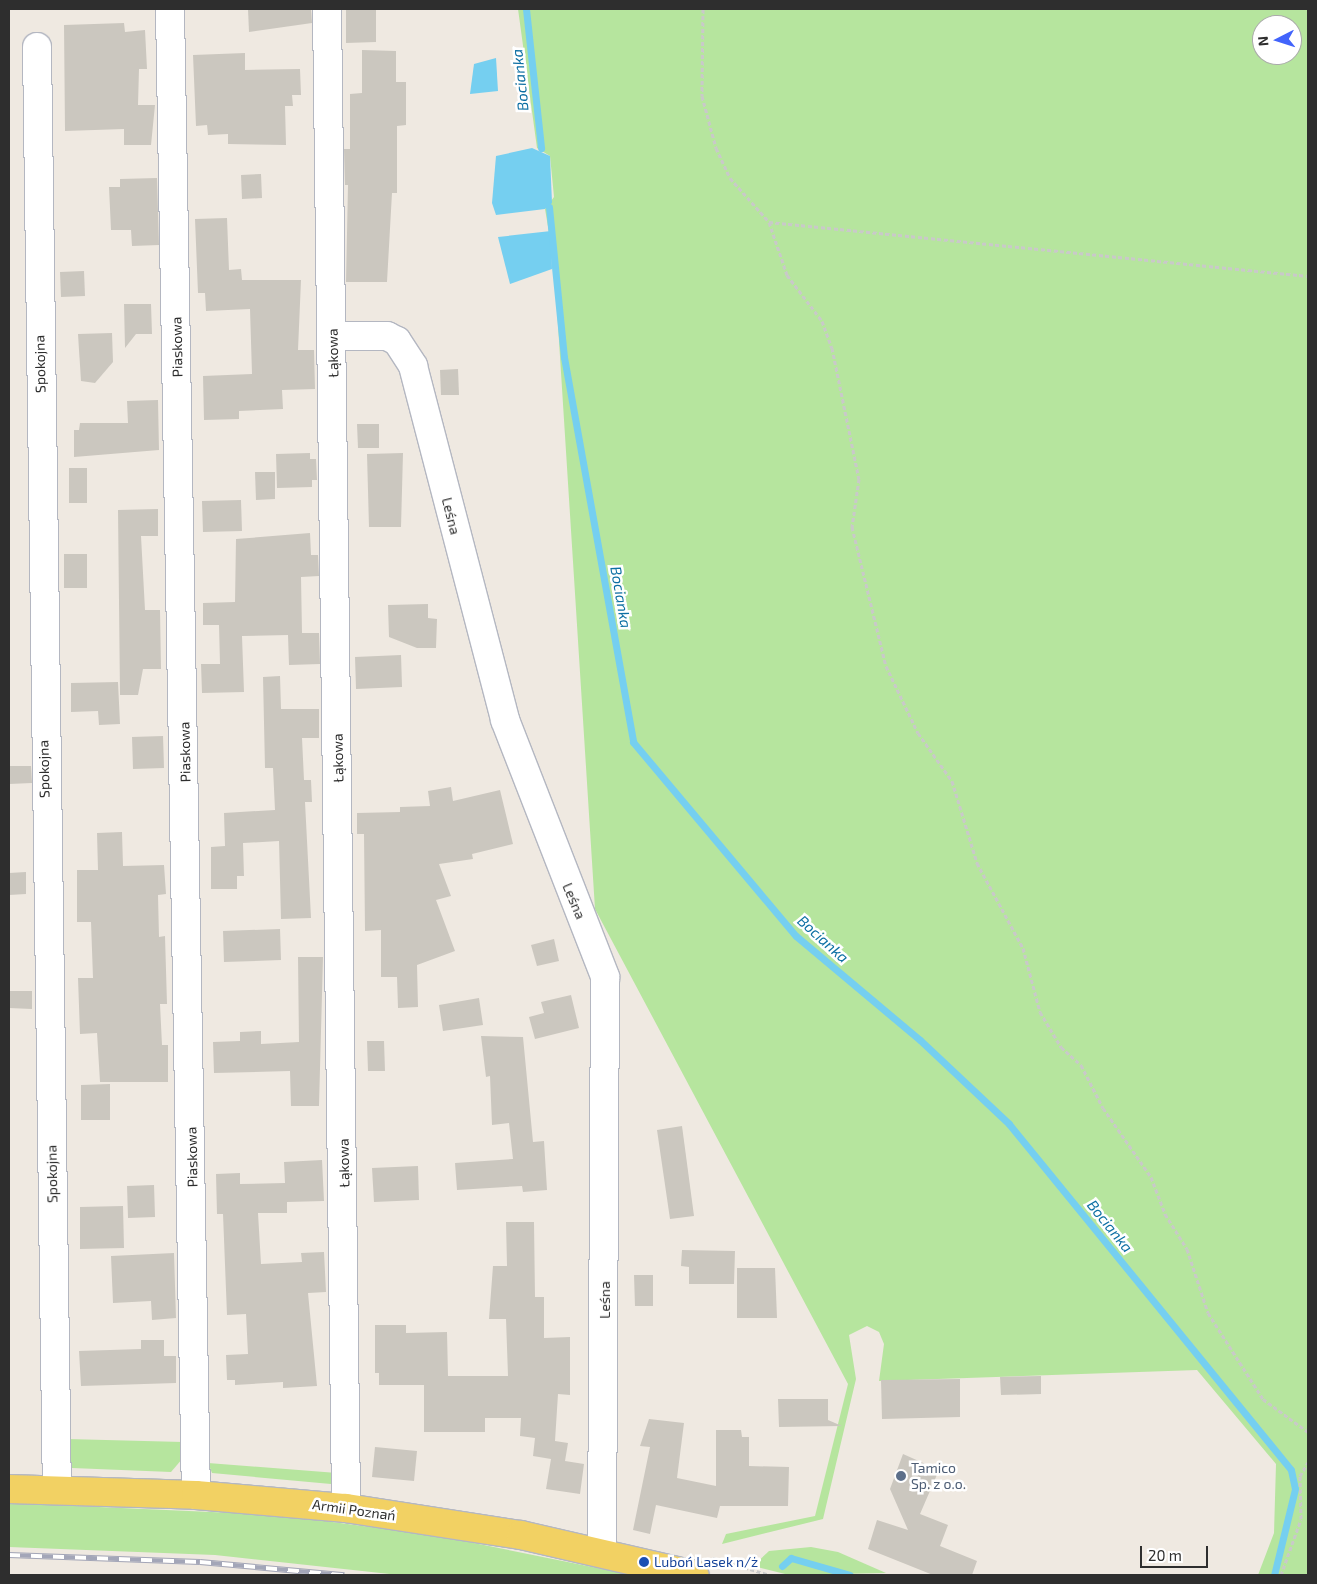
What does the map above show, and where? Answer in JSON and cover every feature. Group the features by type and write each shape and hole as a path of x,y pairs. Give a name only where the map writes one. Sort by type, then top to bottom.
{"main road":[{"name":"Armii Poznań","path":"9,1489 196,1495 346,1508 602,1551 694,1575"}],"street":[{"name":"Piaskowa","path":"170,9 196,1495"},
{"name":"Łąkowa","path":"327,9 346,1508"},
{"name":"Spokojna","path":"37,47 57,1490"},
{"name":"Leśna","path":"332,336 387,336 397,341 413,366 505,720 605,977 602,1551"}],"path":[{"path":"703,9 702,96 716,148 730,178 769,222 787,275 822,321 832,348 859,479 852,527 886,666 918,733 952,781 977,863 1023,948 1040,1012 1058,1043 1085,1071 1102,1108 1151,1177 1165,1214 1187,1249 1208,1314 1264,1399 1308,1432"},
{"path":"769,222 1308,276"},
{"path":"1281,1575 1301,1520 1300,1476 1308,1462"}],"green space":[{"path":"518,9 1308,9 1308,1575 1258,1575 1274,1533 1276,1464 1197,1370 879,1381 884,1344 879,1332 867,1326 849,1335 856,1379 823,1519 722,1544 726,1534 815,1516 848,1384 595,909 554,262 545,209 554,197 550,156 537,148"},
{"path":"67,1439 183,1442 183,1458 171,1472 72,1468"},
{"path":"208,1463 337,1473 331,1484 212,1473"},
{"path":"9,1503 279,1515 439,1536 632,1575 399,1575 215,1555 9,1547"},
{"path":"811,1547 838,1552 886,1573 789,1575 753,1566 769,1551"}],"water":[{"path":"496,58 498,91 470,94 474,64"},
{"path":"532,148 550,156 552,203 545,209 496,215 492,203 496,156"},
{"path":"551,231 552,269 510,284 498,237"}],"building":[{"path":"248,9 311,9 312,23 249,32"},
{"path":"346,9 376,9 376,42 346,43"},
{"path":"124,23 125,32 145,30 147,69 139,69 138,105 155,105 151,145 124,145 124,129 65,131 64,25"},
{"path":"362,50 396,51 396,82 406,82 406,125 397,126 397,193 392,193 387,282 346,282 348,185 345,185 344,149 350,149 350,94 362,93"},
{"path":"245,53 245,70 300,69 301,95 292,95 293,106 285,106 286,145 228,144 228,134 208,135 207,125 196,126 193,55"},
{"path":"261,174 262,198 242,199 241,175"},
{"path":"157,178 159,245 132,246 131,230 111,230 109,187 120,187 120,179"},
{"path":"227,218 229,270 241,269 242,280 301,280 298,350 314,350 315,389 282,390 283,409 239,411 239,419 204,420 203,376 252,374 250,309 206,311 205,293 198,293 195,219"},
{"path":"84,271 85,296 61,297 60,272"},
{"path":"124,304 151,304 152,334 136,334 125,348"},
{"path":"112,333 113,362 95,383 81,381 78,334"},
{"path":"458,369 459,395 441,395 440,370"},
{"path":"158,400 159,450 74,457 74,430 79,430 80,423 128,423 127,401"},
{"path":"357,424 379,424 379,448 358,448"},
{"path":"310,453 310,459 316,459 317,480 312,480 312,487 277,488 276,454"},
{"path":"403,453 401,527 369,527 367,454"},
{"path":"69,468 87,468 87,503 69,503"},
{"path":"255,472 275,472 275,499 256,500"},
{"path":"241,500 242,531 203,532 202,501"},
{"path":"158,509 158,536 141,536 145,610 160,610 161,669 143,669 138,695 120,695 118,510"},
{"path":"310,533 311,555 318,555 319,576 301,577 302,633 319,633 320,664 289,665 288,635 242,636 244,692 202,693 201,664 220,664 219,625 203,625 203,603 235,602 236,539"},
{"path":"64,554 87,554 87,588 64,588"},
{"path":"428,604 428,618 437,619 436,648 417,648 389,637 388,605"},
{"path":"401,655 402,687 356,689 355,657"},
{"path":"280,676 281,709 319,709 319,738 302,738 304,780 311,780 312,802 305,802 311,918 281,919 279,841 243,843 244,876 237,876 237,889 211,889 211,847 225,846 224,813 275,810 273,768 265,768 263,677"},
{"path":"118,682 120,724 99,725 98,711 71,712 71,683"},
{"path":"163,736 164,768 133,769 132,737"},
{"path":"9,766 31,766 32,783 9,784"},
{"path":"451,787 453,801 500,790 513,844 472,854 473,859 439,864 451,896 436,900 455,951 417,965 418,1007 398,1008 397,977 381,977 381,930 365,931 364,834 357,834 357,813 400,812 400,807 430,806 428,791"},
{"path":"122,832 123,866 164,865 166,894 158,895 159,937 165,936 167,1004 160,1004 162,1045 168,1045 168,1082 100,1082 97,1033 80,1034 78,978 93,978 91,922 77,922 77,870 98,870 97,833"},
{"path":"26,872 26,894 9,895 9,873"},
{"path":"280,929 281,960 224,962 223,931"},
{"path":"554,939 559,961 537,966 531,945"},
{"path":"298,957 323,957 319,1106 291,1106 290,1071 214,1073 213,1042 240,1041 240,1032 261,1031 261,1044 299,1042"},
{"path":"9,991 32,991 32,1009 9,1008"},
{"path":"571,995 579,1028 535,1039 529,1017 544,1013 541,1002"},
{"path":"479,998 483,1025 443,1031 439,1005"},
{"path":"481,1036 523,1037 533,1142 544,1141 547,1190 523,1192 522,1186 457,1190 455,1163 513,1159 509,1123 492,1125 490,1076 486,1077"},
{"path":"367,1041 384,1041 385,1071 368,1071"},
{"path":"110,1084 110,1120 81,1120 81,1085"},
{"path":"682,1126 694,1216 670,1219 657,1130"},
{"path":"322,1160 324,1201 287,1202 287,1213 258,1213 261,1264 302,1262 301,1253 324,1252 326,1292 308,1293 317,1386 283,1388 283,1382 235,1385 235,1380 227,1380 226,1355 248,1354 246,1314 227,1315 223,1214 217,1214 216,1174 240,1173 240,1184 285,1183 284,1162"},
{"path":"418,1166 419,1200 374,1202 372,1168"},
{"path":"154,1185 155,1217 128,1218 127,1186"},
{"path":"123,1206 124,1248 80,1249 80,1207"},
{"path":"506,1222 534,1222 535,1297 544,1297 544,1338 570,1337 570,1395 558,1394 555,1441 568,1443 565,1461 584,1464 580,1494 546,1489 551,1459 533,1456 535,1438 520,1436 521,1418 485,1418 485,1432 424,1432 424,1385 379,1385 379,1373 375,1373 375,1325 406,1325 406,1333 447,1332 448,1376 508,1376 506,1319 489,1319 493,1266 507,1266"},
{"path":"682,1250 735,1251 734,1284 689,1284 689,1267 681,1266"},
{"path":"174,1253 176,1318 152,1320 151,1301 113,1303 111,1256"},
{"path":"737,1268 775,1268 777,1318 737,1318"},
{"path":"634,1275 653,1275 653,1306 635,1306"},
{"path":"141,1340 164,1340 164,1356 176,1356 176,1383 81,1386 79,1351 141,1349"},
{"path":"1041,1376 1041,1394 1001,1395 1000,1377"},
{"path":"960,1379 960,1417 882,1419 881,1380"},
{"path":"778,1399 828,1399 828,1420 842,1426 779,1427"},
{"path":"649,1419 684,1423 677,1478 716,1486 716,1430 741,1430 742,1437 749,1437 749,1466 789,1467 788,1506 720,1506 717,1518 656,1505 650,1534 633,1530 650,1447 640,1446"},
{"path":"375,1447 417,1451 414,1481 372,1477"},
{"path":"903,1454 939,1470 920,1514 948,1525 940,1546 977,1561 972,1575 933,1575 868,1549 877,1520 908,1530 890,1489"}],"waterway":[{"name":"Bocianka","path":"526,9 541,148"},
{"name":"Bocianka","path":"549,207 564,357 633,742 796,936 920,1040 1009,1124 1291,1470 1295,1489 1274,1575"},
{"path":"782,1566 791,1558 850,1575"}],"railway":[{"path":"9,1555 200,1562 344,1575"}],"place":[{"name":"Tamico Sp. z o.o.","path":"901,1476"},
{"name":"Luboń Lasek n/ż","path":"644,1562"}]}
